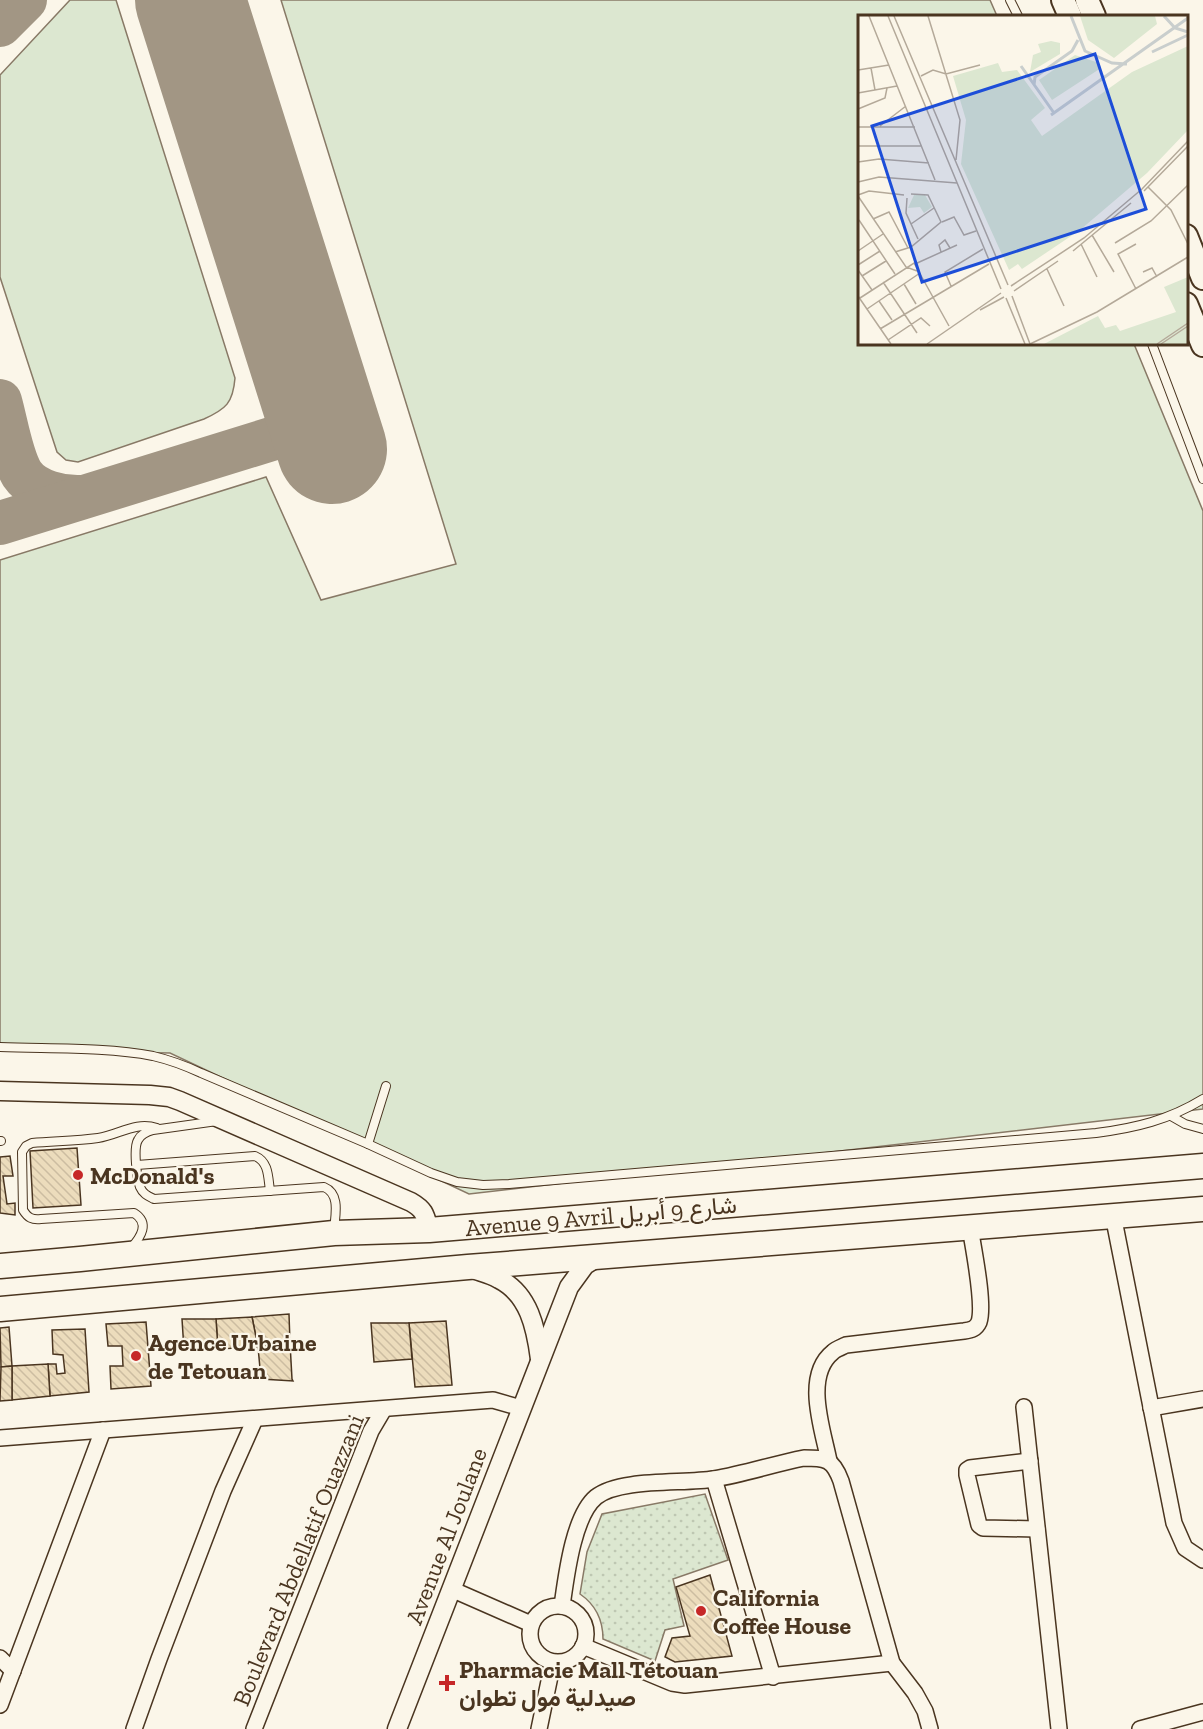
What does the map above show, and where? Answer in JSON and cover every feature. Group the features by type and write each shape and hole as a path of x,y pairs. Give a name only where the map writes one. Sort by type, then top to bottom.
{"highway":[{"name":"Avenue 9 Avril شارع 9 أبريل","path":"0,1266 334,1233 429,1230 1203,1166"},
{"name":"Avenue 9 Avril شارع 9 أبريل","path":"0,1309 468,1267 1203,1209"}],"main road":[{"path":"1063,0 1070,15"},
{"path":"1087,0 1094,15"},
{"path":"1188,241 1203,278"},
{"path":"1188,309 1203,345"}],"street":[{"path":"0,1091 159,1096 180,1101 419,1207 425,1214 429,1230"},
{"path":"1113,1215 1176,1530 1185,1548 1203,1560"},
{"path":"829,1461 816,1387 818,1373 833,1351 846,1345 973,1330 979,1324 979,1285 970,1227"},
{"name":"Avenue Al Joulane","path":"396,1729 569,1287 585,1265 598,1257"},
{"path":"468,1267 500,1279 521,1297 527,1306 537,1337 540,1361"},
{"path":"1151,1408 1203,1399"},
{"path":"0,1438 494,1400 521,1408"},
{"path":"1024,1407 1059,1729"},
{"name":"Boulevard Abdellatif Ouazzani","path":"254,1729 371,1431 384,1409"},
{"path":"134,1729 223,1491 255,1419"},
{"path":"0,1705 103,1430"},
{"path":"562,1606 566,1573 573,1544 580,1523 596,1497 625,1486 714,1479 804,1458 829,1461 837,1468 892,1663 915,1693 925,1711 930,1729"},
{"path":"1030,1461 970,1468 966,1475 979,1525 983,1528 1037,1529"},
{"path":"714,1479 773,1677"},
{"path":"451,1589 531,1624"},
{"path":"562,1606 576,1612 586,1632 583,1646 578,1654 562,1662 553,1662 537,1653 532,1646 531,1624 546,1608 562,1606"},
{"path":"583,1646 672,1683 685,1685 892,1663"},
{"path":"0,1658 13,1671"},
{"path":"539,1729 553,1662"},
{"path":"1140,1729 1203,1712"}],"lane":[{"path":"1010,0 1018,15"},
{"path":"1152,345 1203,479"},
{"path":"0,1047 132,1053 155,1057 179,1064 431,1173 457,1182 483,1185 1096,1133 1129,1129 1171,1116 1203,1100"},
{"path":"368,1144 386,1086"},
{"path":"1171,1116 1203,1130"},
{"path":"225,1120 144,1132 138,1138 135,1146 140,1189 146,1196 154,1199 324,1187 331,1190 335,1197 334,1233"},
{"path":"127,1254 142,1234 142,1221 134,1214 34,1220 27,1216 23,1210 22,1152 32,1143 105,1137 141,1125 159,1129"},
{"path":"137,1165 255,1156 261,1158 265,1163 270,1191"}],"green space":[{"path":"70,0 116,0 235,378 232,394 227,404 212,415 78,462 66,460 57,452 0,277 0,75"},
{"path":"281,0 990,0 997,15 858,15 858,345 1134,345 1203,511 1203,1109 469,1194 170,1053 0,1050 0,560 266,477 321,600 456,564"},
{"path":"705,1494 728,1560 673,1579 684,1626 665,1630 655,1661 603,1639 598,1614 580,1594 587,1552 602,1514"}],"building":[{"path":"77,1148 81,1205 33,1208 30,1151"},
{"path":"10,1156 13,1176 3,1176 7,1204 15,1203 15,1215 0,1213 0,1157"},
{"path":"289,1314 290,1343 258,1347 252,1317"},
{"path":"252,1317 258,1347 218,1349 216,1319"},
{"path":"182,1319 216,1319 218,1349 184,1350"},
{"path":"446,1321 452,1385 415,1387 409,1323"},
{"name":"Agence Urbaine de Tetouan","path":"146,1322 151,1386 111,1389 110,1366 123,1366 122,1346 108,1346 106,1324"},
{"path":"371,1323 409,1323 412,1359 374,1362"},
{"path":"9,1327 12,1366 1,1367 0,1328"},
{"path":"85,1329 89,1392 50,1396 48,1364 56,1364 57,1374 65,1373 63,1355 53,1354 52,1330"},
{"path":"290,1343 293,1381 261,1379 258,1347"},
{"path":"48,1364 50,1396 12,1400 12,1366"},
{"path":"12,1366 12,1400 0,1401 1,1367"},
{"name":"California Coffee House","path":"710,1575 732,1656 675,1662 665,1657 672,1638 690,1636 676,1587"}],"taxiway":[{"path":"0,25 25,0"},
{"path":"0,401 18,467 27,480 49,493 82,497"},
{"path":"0,523 323,423"}],"runway":[{"path":"190,0 332,449"}],"place":[{"name":"McDonald's","path":"78,1175"},
{"name":"Agence Urbaine de Tetouan","path":"136,1356"},
{"name":"California Coffee House","path":"701,1611"},
{"name":"Pharmacie Mall Tétouan صيدلية مول تطوان","path":"447,1683"}]}
